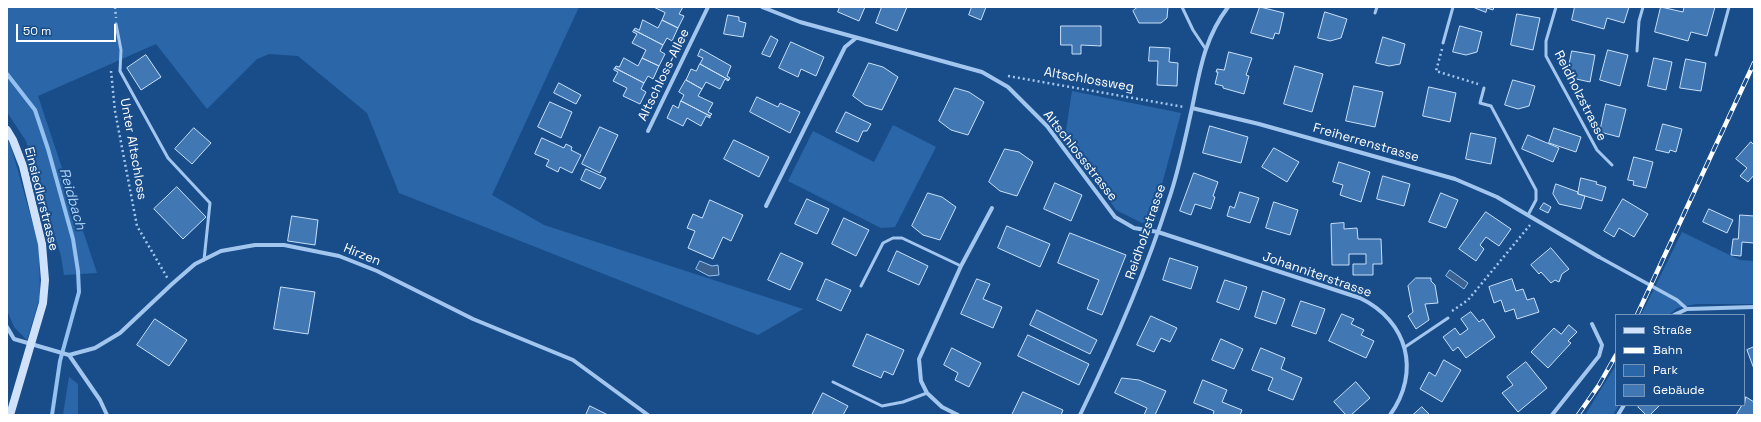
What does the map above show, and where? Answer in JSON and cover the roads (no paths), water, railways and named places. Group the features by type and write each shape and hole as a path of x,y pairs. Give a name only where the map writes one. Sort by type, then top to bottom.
{"main road":[{"name":"Einsiedlerstrasse","path":"7,130 13,140 23,166 42,244 45,280 43,303 10,415"}],"street":[{"name":"Altschloss-Allee","path":"648,131 708,7"},
{"name":"Altschlossstrasse","path":"762,7 800,22 982,72 1008,87 1047,126 1116,217 1134,228 1158,232"},
{"name":"Reidholzstrasse","path":"1080,415 1126,316 1158,232 1178,170 1205,48 1228,7"},
{"path":"766,206 845,47 856,38"},
{"name":"Freiherrenstrasse","path":"1192,108 1259,124 1455,179 1497,197 1599,257 1677,300 1687,309"},
{"path":"958,415 942,407 927,393 921,381 919,359 961,266 992,208"},
{"name":"Johanniterstrasse","path":"1158,232 1360,298 1380,310 1395,326 1404,347 1407,368 1406,379 1400,399 1390,415"},
{"name":"Hirzen","path":"69,355 95,348 120,333 195,264 221,251 255,245 284,246 339,256 377,271 473,319 573,360 648,415"},
{"path":"1676,314 1687,309 1754,307"},
{"path":"1552,415 1599,356 1602,345 1592,324"},
{"path":"7,327 14,339 69,355 100,400 107,415"},
{"path":"1618,415 1623,406"}],"lane":[{"path":"1182,7 1193,30 1205,48"},
{"path":"1375,14 1377,7"},
{"path":"1443,43 1453,7"},
{"name":"Reidholzstrasse","path":"1556,7 1546,41 1546,56 1598,150 1612,165"},
{"path":"1637,51 1639,21 1643,7"},
{"path":"1716,55 1729,7"},
{"path":"116,24 121,50 120,71 168,158 210,203 204,260"},
{"path":"1484,88 1480,104 1490,106 1536,190 1536,200 1528,215"},
{"path":"861,286 883,243 893,238 902,238 961,266"},
{"path":"1404,347 1448,318"},
{"path":"833,382 882,406 903,402 927,393"}],"waterway":[{"name":"Reidbach","path":"7,74 35,110 48,149 73,239 78,271 79,292 60,361 52,415"}],"railway":[{"path":"1637,314 1754,63"},
{"path":"1578,415 1599,385 1615,357"}]}
